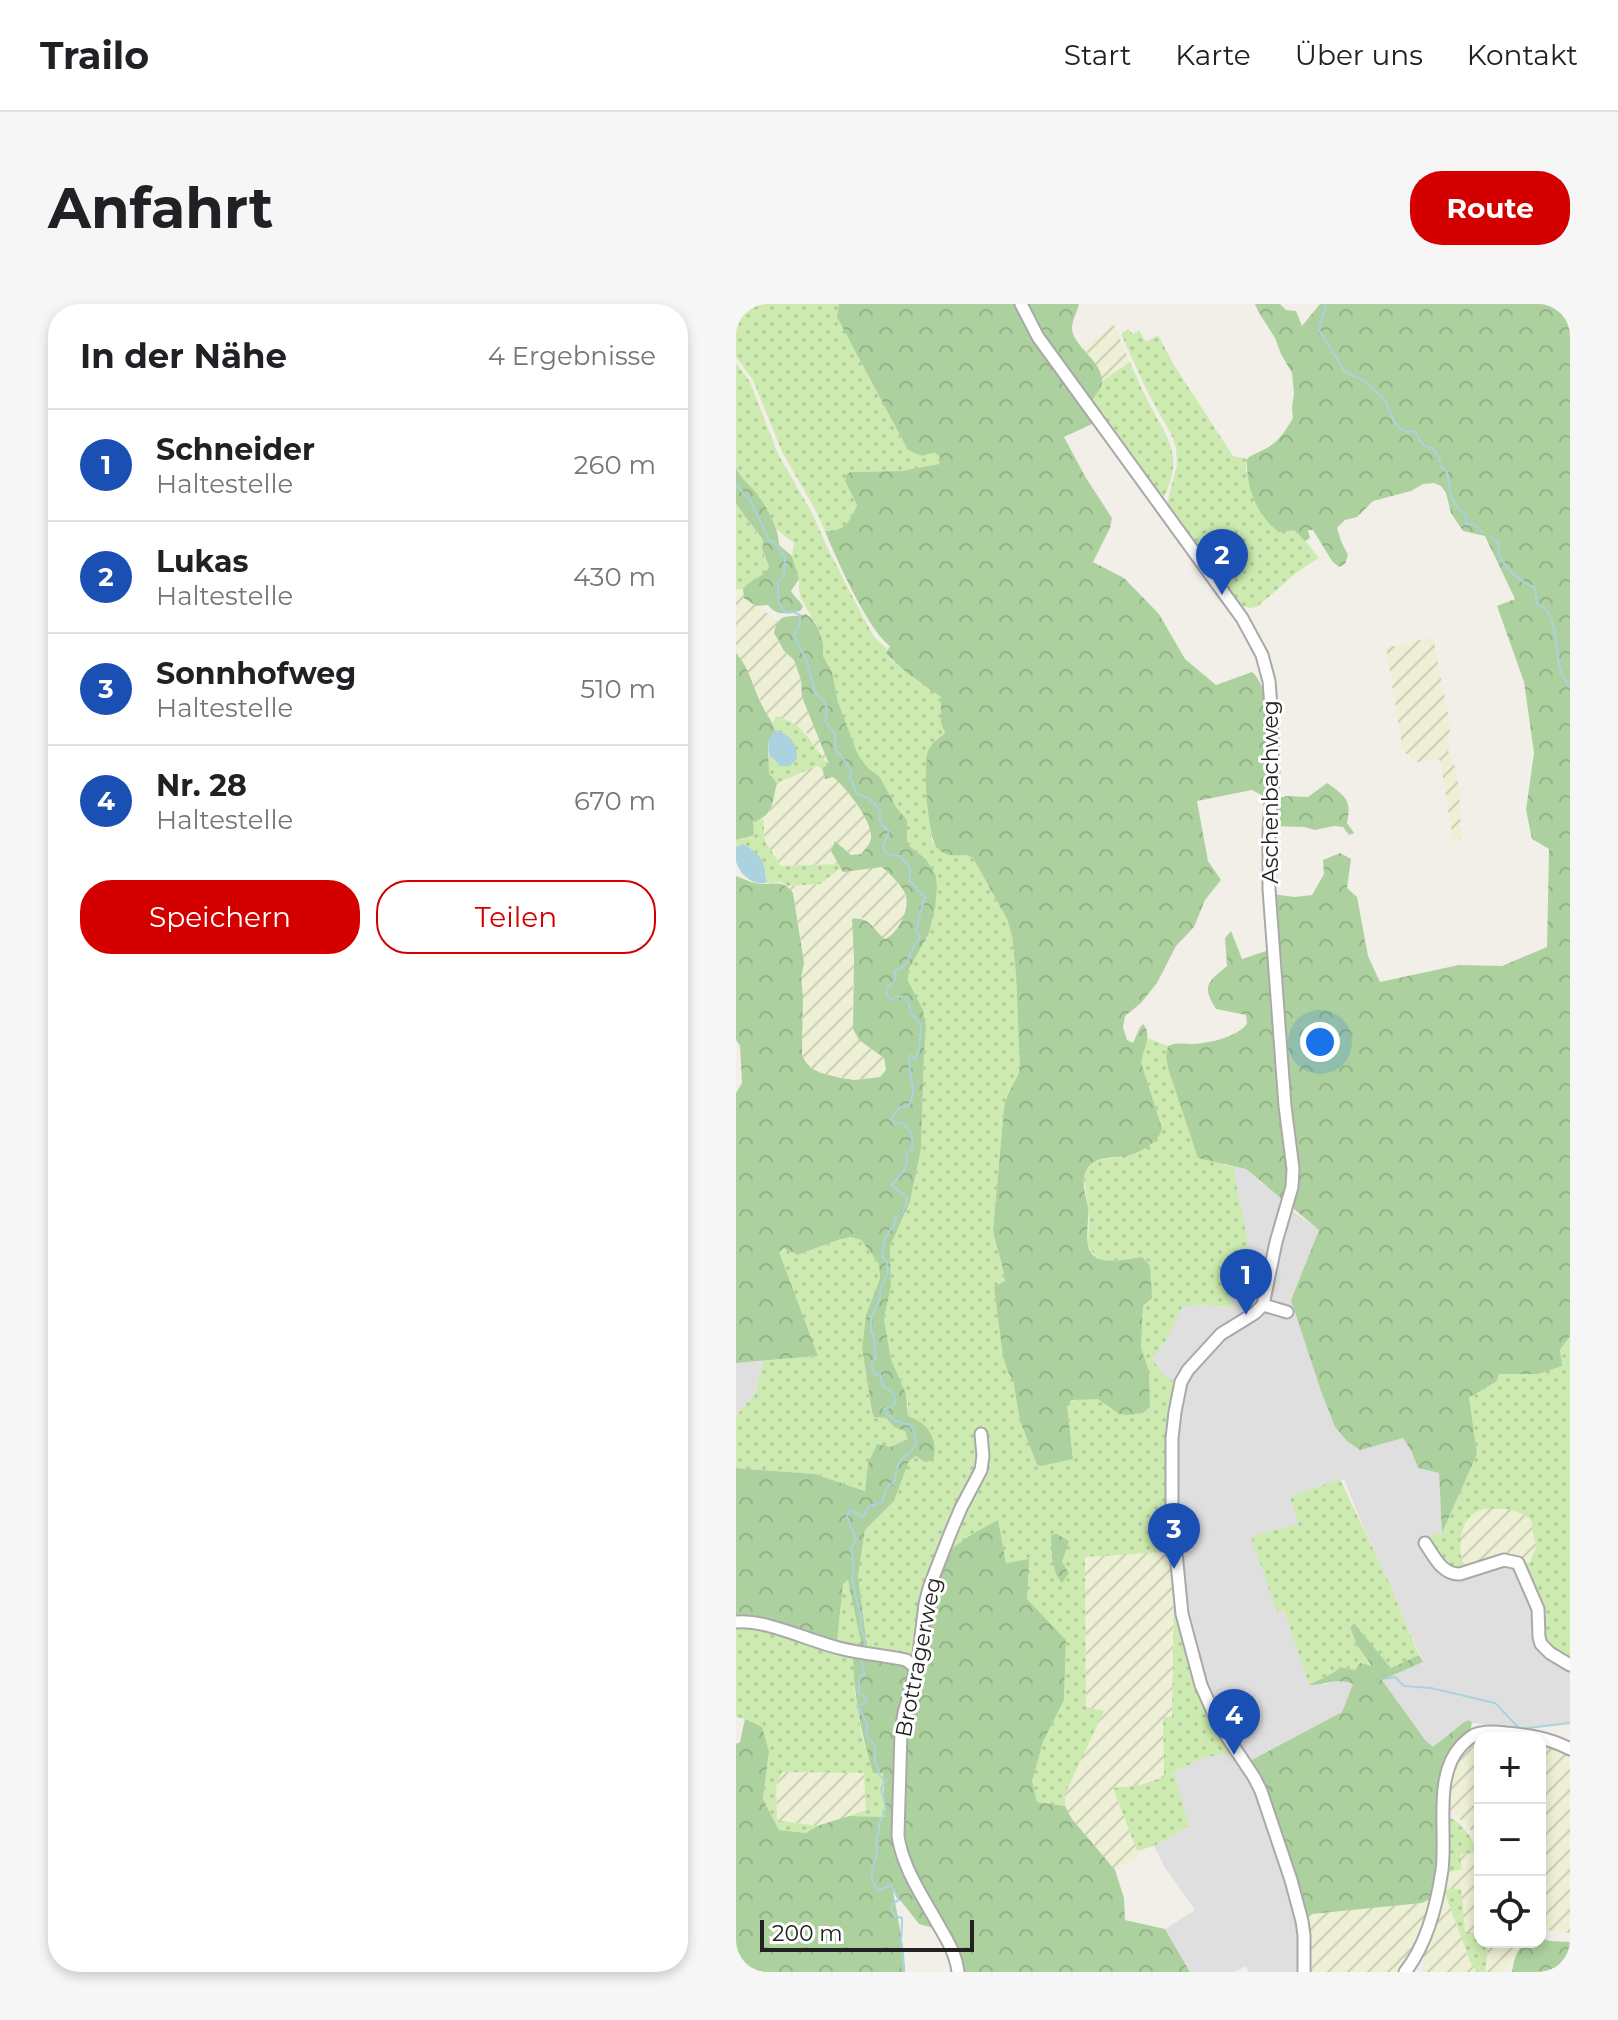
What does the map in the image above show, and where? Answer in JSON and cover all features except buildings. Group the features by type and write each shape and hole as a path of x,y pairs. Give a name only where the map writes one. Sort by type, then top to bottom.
{"street":[{"name":"Aschenbachweg","path":"1021,304 1038,337 1242,618 1265,665 1273,755 1269,889 1293,1178 1263,1305"},
{"path":"1287,1312 1263,1305 1221,1334 1181,1382 1172,1438 1172,1521 1182,1614 1201,1685 1218,1723 1261,1791 1302,1921 1304,1972"},
{"name":"Brottragerweg","path":"958,1972 952,1948 913,1879 900,1849 901,1732 915,1674 929,1588 961,1508 981,1470 981,1434"},
{"path":"1425,1543 1444,1569 1453,1575 1504,1560 1518,1563 1538,1609 1541,1644 1570,1665"},
{"path":"736,1622 776,1629 840,1649 906,1660 914,1666 915,1674"},
{"path":"1405,1972 1419,1949 1438,1892 1446,1776 1454,1755 1470,1737 1488,1732 1543,1738 1570,1749"}],"shaded area":[{"path":"1236,1167 1246,1169 1263,1185 1292,1187 1287,1207 1319,1230 1291,1300 1360,1450 1403,1437 1418,1468 1439,1473 1442,1533 1421,1538 1427,1550 1490,1568 1514,1564 1570,1667 1570,1723 1507,1727 1472,1723 1469,1720 1433,1748 1382,1680 1423,1662 1344,1479 1290,1497 1300,1523 1278,1612 1283,1609 1322,1685 1342,1680 1353,1684 1342,1712 1252,1760 1258,1792 1299,1921 1301,1972 1249,1972 1246,1966 1235,1972 1190,1972 1165,1929 1195,1910 1154,1846 1188,1826 1168,1775 1203,1758 1232,1752 1211,1704 1186,1620 1165,1376 1152,1359 1166,1340 1181,1307 1230,1307"},
{"path":"763,1361 755,1394 736,1416 736,1363"}],"green space":[{"path":"736,304 839,304 838,317 908,450 934,452 940,456 939,464 901,471 850,472 845,481 857,505 852,517 846,525 825,531 782,452 753,380 736,357"},
{"path":"839,304 1079,304 1072,325 1073,335 1101,375 1102,383 1093,400 1103,419 1064,437 1112,518 1093,562 1124,578 1159,614 1185,659 1216,685 1252,672 1265,695 1269,712 1276,800 1286,796 1308,797 1327,783 1346,799 1349,808 1347,823 1354,833 1349,835 1343,827 1334,826 1315,830 1272,826 1263,796 1252,790 1197,801 1208,861 1221,880 1205,900 1194,927 1176,946 1157,983 1141,1003 1125,1016 1123,1027 1127,1040 1133,1043 1143,1024 1146,1028 1141,1062 1161,1133 1140,1151 1094,1162 1084,1179 1088,1207 1087,1240 1091,1252 1110,1261 1142,1257 1150,1266 1152,1298 1143,1306 1141,1348 1149,1371 1150,1407 1143,1413 1128,1415 1119,1414 1098,1399 1072,1400 1067,1404 1073,1459 1041,1466 1037,1465 1020,1421 1013,1380 1003,1356 994,1287 1005,1281 993,1230 1004,1108 1020,1070 1012,935 1007,919 973,858 945,853 934,843 927,802 926,771 929,748 945,733 941,723 941,697 886,654 890,646 881,638 863,610 825,531 846,525 857,505 845,481 850,472 901,471 939,464 940,457 934,452 922,456 908,450 837,317"},
{"path":"1255,304 1280,304 1286,310 1296,311 1302,326 1320,304 1570,304 1570,1336 1560,1350 1562,1366 1538,1374 1499,1374 1497,1381 1469,1398 1477,1454 1442,1533 1439,1473 1418,1468 1403,1438 1360,1450 1335,1427 1291,1300 1319,1230 1246,1169 1198,1158 1166,1055 1168,1046 1214,1041 1230,1036 1247,1024 1246,1015 1216,1009 1209,994 1211,980 1227,966 1225,938 1231,931 1242,959 1275,948 1272,894 1295,897 1312,895 1324,874 1323,860 1340,853 1351,859 1347,888 1357,897 1368,956 1380,982 1459,965 1502,966 1547,947 1549,849 1532,839 1526,810 1534,753 1524,682 1497,606 1515,599 1485,536 1463,531 1451,513 1446,493 1434,483 1373,501 1357,517 1345,520 1337,528 1348,555 1345,564 1339,567 1313,530 1308,530 1310,538 1305,541 1294,530 1279,532 1271,525 1254,500 1248,480 1247,459 1270,446 1284,432 1293,418 1294,393 1292,373"},
{"path":"1114,325 1130,362 1102,381 1096,364 1083,347"},
{"path":"1128,329 1133,334 1139,330 1146,342 1158,335 1233,456 1247,459 1246,471 1287,530 1299,533 1319,558 1297,572 1257,607 1238,605 1166,507 1177,465 1176,448 1121,334"},
{"path":"1130,362 1171,449 1173,471 1163,499 1114,438 1094,403 1102,381"},
{"path":"736,363 750,382 778,454 812,513 875,638 888,650 886,654 890,659 941,697 941,723 945,733 937,739 926,760 932,842 955,856 968,855 973,858 1007,919 1012,935 1020,1070 1004,1108 993,1230 1005,1281 994,1288 1008,1372 1013,1380 1020,1421 1037,1465 1073,1459 1067,1403 1099,1399 1126,1414 1140,1413 1150,1407 1149,1371 1141,1348 1142,1257 1107,1262 1095,1256 1088,1246 1089,1217 1084,1177 1093,1161 1130,1155 1162,1128 1141,1062 1148,1038 1168,1046 1166,1055 1224,1165 1236,1167 1234,1173 1248,1244 1230,1262 1230,1307 1182,1307 1166,1340 1152,1359 1165,1376 1182,1387 1174,1479 1182,1601 1203,1684 1233,1752 1203,1758 1170,1774 1175,1776 1189,1826 1154,1846 1137,1851 1113,1788 1140,1785 1164,1777 1163,1717 1172,1717 1174,1596 1171,1554 1085,1557 1086,1707 1104,1711 1065,1794 1065,1806 1037,1802 1031,1781 1043,1742 1064,1700 1066,1640 1027,1599 1006,1563 997,1520 913,1666 854,1687 861,1732 873,1773 883,1773 885,1817 849,1816 866,1810 864,1773 782,1772 776,1785 777,1820 817,1826 806,1833 779,1830 763,1799 769,1752 745,1719 736,1717 736,1617 751,1615 837,1641 843,1583 849,1580 862,1648 867,1646 858,1576 865,1530 894,1501 908,1461 916,1456 906,1394 891,1359 884,1319 891,1286 890,1246 910,1202 921,1149 926,1028 908,981 909,969 929,933 936,876 926,859 907,844 907,820 896,807 880,777 858,756 847,731 832,672 823,656 818,628 801,599 792,556 794,543 777,530 760,498 736,468"},
{"path":"736,468 767,509 779,545 792,556 799,579 791,591 803,607 800,611 779,613 768,605 756,606 744,598 743,589 769,567 762,548 764,541 736,503"},
{"path":"736,503 764,541 764,556 769,567 743,589 736,589"},
{"path":"736,589 743,589 745,598 778,621 774,633 776,639 794,660 801,680 802,697 829,764 818,753 807,733 776,716 773,721 765,711 736,653"},
{"path":"806,614 818,628 823,656 832,672 838,702 858,755 880,777 896,807 907,820 907,844 926,859 936,876 937,887 929,933 909,969 908,981 923,1010 926,1028 921,1149 910,1202 890,1246 891,1286 884,1319 891,1359 906,1394 908,1416 926,1427 933,1439 934,1452 933,1460 925,1462 916,1456 909,1461 894,1501 865,1530 858,1576 867,1646 862,1648 848,1580 843,1584 837,1642 751,1615 736,1617 736,1468 815,1474 865,1491 868,1464 877,1444 890,1447 908,1439 905,1431 894,1427 886,1418 874,1417 872,1412 862,1348 866,1315 880,1278 879,1264 861,1240 851,1237 838,1240 797,1255 784,1248 779,1252 818,1356 736,1363 736,1093 742,1083 740,1046 736,1040 736,876 759,884 783,884 793,893 804,963 801,978 802,1054 811,1068 841,1078 880,1077 886,1070 884,1058 859,1040 853,1029 852,919 867,922 885,939 899,926 906,906 903,890 882,867 843,872 831,851 835,841 851,855 861,854 871,838 868,823 844,788 833,777 825,779 822,768 829,764 802,697 801,680 794,660 784,651 774,633 782,618"},
{"path":"1433,637 1450,725 1448,750 1457,772 1461,839 1453,840 1440,760 1416,762 1403,751 1386,648"},
{"path":"736,653 745,665 775,730 768,742 769,773 777,783 769,812 753,822 754,835 736,840"},
{"path":"776,716 802,730 829,764 777,783 769,773 769,754 780,766 787,735 775,730 773,721"},
{"path":"817,766 822,768 825,779 833,777 841,783 871,829 871,839 861,854 851,855 835,842 831,851 838,864 781,866 765,841 763,819 769,813 777,783"},
{"path":"763,819 765,841 781,866 838,864 841,868 820,884 787,886 781,882 766,883 766,871 743,844 736,847 736,840 743,839 753,822"},
{"path":"882,867 905,892 904,917 896,931 884,939 867,919 852,919 852,1013 853,1028 859,1040 884,1058 886,1070 881,1077 855,1080 820,1073 811,1068 802,1054 803,996 800,978 804,963 793,893 787,886 820,884 841,868 844,871"},
{"path":"851,1237 861,1240 879,1264 880,1278 866,1315 862,1348 872,1412 874,1417 886,1418 894,1427 905,1431 909,1439 890,1447 868,1464 866,1491 815,1474 736,1468 736,1416 755,1394 763,1361 818,1356 778,1251 784,1248 797,1255"},
{"path":"1570,1336 1570,1663 1543,1644 1522,1565 1530,1562 1536,1547 1531,1520 1505,1509 1485,1509 1474,1513 1462,1531 1460,1546 1462,1561 1469,1568 1458,1573 1433,1552 1424,1537 1442,1533 1477,1454 1468,1399 1497,1381 1499,1374 1538,1374"},
{"path":"1340,1479 1419,1655 1391,1668 1354,1623 1350,1629 1373,1667 1355,1670 1340,1667 1309,1685 1284,1610 1277,1612 1251,1537 1299,1523 1290,1497"},
{"path":"1482,1509 1506,1509 1523,1513 1531,1520 1536,1547 1530,1562 1523,1565 1513,1559 1469,1568 1462,1562 1460,1534 1469,1517"},
{"path":"998,1520 1006,1563 1029,1559 1027,1599 1066,1640 1064,1700 1043,1742 1032,1781 1037,1802 1065,1806 1072,1819 1115,1870 1124,1898 1125,1920 1165,1929 1190,1972 961,1972 944,1931 919,1924 893,1891 905,1972 736,1972 736,1744 740,1742 745,1719 762,1727 769,1752 763,1799 779,1830 806,1833 817,1826 849,1816 885,1817 883,1773 873,1773 865,1743 853,1656 913,1666 928,1596 941,1561 960,1543"},
{"path":"1057,1534 1069,1541 1062,1562 1069,1573 1062,1583 1056,1573 1052,1554 1051,1535"},
{"path":"1171,1554 1174,1596 1172,1717 1163,1717 1164,1778 1113,1788 1140,1858 1115,1870 1072,1819 1065,1806 1065,1794 1103,1711 1086,1708 1085,1556"},
{"path":"1354,1623 1391,1668 1419,1655 1423,1662 1382,1680 1433,1747 1463,1723 1469,1720 1472,1723 1469,1736 1452,1754 1434,1897 1422,1903 1312,1914 1305,1920 1248,1762 1342,1712 1353,1684 1337,1681 1309,1685 1340,1667 1355,1670 1360,1663 1372,1666 1357,1645 1350,1628"},
{"path":"1474,1740 1474,1835 1447,1807 1454,1762"},
{"path":"1546,1743 1570,1753 1570,1933 1546,1930"},
{"path":"782,1772 865,1773 866,1811 817,1826 777,1820 776,1785"},
{"path":"1448,1817 1466,1831 1474,1843 1474,1853 1460,1855 1462,1869 1444,1874"},
{"path":"1474,1853 1474,1933 1465,1932 1441,1889 1444,1873 1460,1855"},
{"path":"1441,1889 1461,1889 1465,1932 1474,1933 1474,1948 1488,1948 1485,1972 1477,1972 1471,1964 1446,1896 1440,1894"},
{"path":"1440,1894 1446,1895 1468,1957 1477,1972 1422,1972"},
{"path":"1434,1897 1427,1925 1403,1972 1306,1972 1305,1920 1312,1914 1422,1903"},
{"path":"1546,1940 1570,1942 1570,1972 1512,1972 1520,1948 1546,1948"},
{"path":"1488,1948 1518,1948 1504,1972 1485,1972"}],"water":[{"path":"775,730 794,743 797,759 790,766 780,766 769,754 768,741"},
{"path":"743,844 761,860 766,883 752,881 740,870 736,847"}],"waterway":[{"path":"1326,304 1319,330 1345,372 1365,381 1385,400 1394,422 1407,432 1415,431 1423,445 1432,448 1439,457 1441,467 1447,472 1451,496 1466,515 1466,524 1473,524 1483,532"},
{"path":"736,485 750,500 769,540 775,543 785,558 784,577 778,581 779,603 787,613 800,615 794,636 806,659 816,694 827,708 825,721 835,734 836,751 852,772 850,777 857,794 868,798 880,810 881,822 889,831 883,846 886,853 900,856 910,868 910,881 925,898 916,929 920,937 909,959 894,971 894,982 887,987 891,1000 897,996 904,997 921,1025 919,1050 915,1059 910,1055 912,1099 909,1105 900,1107 891,1119 895,1124 903,1123 912,1134 912,1149 906,1154 905,1168 891,1185 907,1197 906,1204 903,1212 895,1218 894,1226 885,1240 882,1257 887,1262 888,1273 871,1317 876,1358 872,1368 875,1375 880,1374 883,1386 894,1394 895,1402 884,1409 898,1422 910,1425 916,1440 900,1461 895,1481 887,1487 882,1502 869,1506 863,1517 850,1510 847,1517 856,1540 851,1548 852,1579 861,1617 860,1628 865,1638 864,1647"},
{"path":"1491,537 1499,543 1499,555 1510,571 1535,587 1537,603 1552,620 1560,670 1570,687"},
{"path":"861,1660 865,1674 860,1676 858,1692 867,1698 864,1704 857,1706 864,1716 866,1734 875,1746 875,1761 880,1776 887,1780 881,1788 886,1809 879,1824 872,1878 879,1890 891,1885 899,1900 893,1903 891,1910 895,1916 902,1918 902,1972"},
{"path":"1382,1679 1395,1677 1404,1686 1431,1688 1495,1703 1520,1729 1570,1723"}],"place":[{"name":"Lukas","path":"1222,595"},
{"name":"Schneider","path":"1246,1315"},
{"name":"Sonnhofweg","path":"1174,1569"},
{"name":"Nr. 28","path":"1234,1755"}]}
